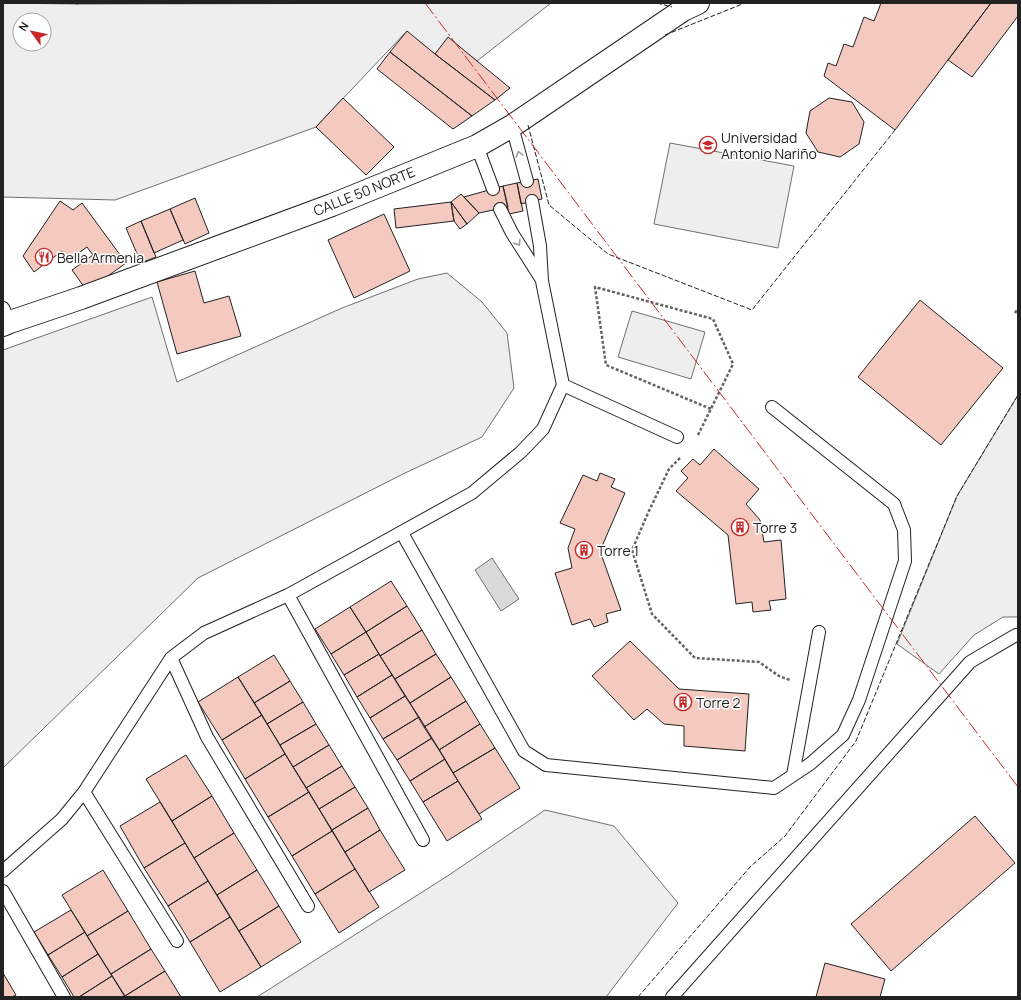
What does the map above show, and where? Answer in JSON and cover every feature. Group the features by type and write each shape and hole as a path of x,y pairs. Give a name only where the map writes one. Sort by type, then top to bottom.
{"street":[{"name":"CALLE 50 NORTE","path":"5,318 81,298 325,208 477,146 512,126 683,10 698,3"}],"lane":[{"path":"512,126 527,181"},
{"path":"477,146 493,189"},
{"path":"3,872 62,819 84,792 171,658 204,633 288,595 472,493 521,452 543,429 563,385 542,281 540,246 532,201"},
{"path":"500,209 512,233 542,281"},
{"path":"563,385 677,437"},
{"path":"402,533 524,751 546,765 774,788 810,764 843,736 860,700 905,561 904,530 894,504 772,407"},
{"path":"288,595 423,840"},
{"path":"793,775 819,632"},
{"path":"672,997 970,662 1018,635"},
{"path":"171,658 207,737 308,906"},
{"path":"84,792 177,941"},
{"path":"3,891 64,997"}],"path":[{"path":"1015,314 1018,309"}],"shaded area":[{"path":"3,3 551,3 477,61 448,38 435,54 406,32 316,127 115,200 3,197"},
{"path":"670,143 794,166 778,248 654,224"},
{"path":"447,273 482,302 507,333 514,388 482,437 405,473 198,578 3,768 3,350 152,297 177,382 342,308 418,279"},
{"path":"632,311 705,332 691,379 618,357"},
{"path":"1018,395 1018,617 1003,617 974,635 939,674 897,644 957,496"},
{"path":"492,558 519,599 501,611 475,570"},
{"path":"545,810 614,826 678,903 606,997 257,997 449,875"}],"building":[{"path":"881,3 991,3 895,130 824,76 828,63 836,66 844,44 853,47 864,17 874,21"},
{"path":"991,3 1018,3 1018,16 972,77 948,60"},
{"path":"407,31 495,100 472,116 390,52"},
{"path":"448,37 510,88 495,100 435,54"},
{"path":"390,52 472,116 453,129 377,69"},
{"path":"343,98 394,147 366,175 316,127"},
{"path":"829,98 852,102 864,122 859,144 840,157 818,152 806,133 810,111"},
{"path":"538,179 542,199 521,204 517,183"},
{"path":"517,183 523,211 509,214 503,186"},
{"path":"503,186 508,207 479,213 464,197"},
{"path":"461,194 479,213 467,224 451,202"},
{"path":"195,198 209,233 185,244 170,209"},
{"path":"60,201 73,210 82,203 126,263 87,291 72,270 93,255 87,247 69,260 62,251 34,272 23,256"},
{"path":"451,202 467,224 460,229 454,221"},
{"path":"451,202 454,221 396,228 394,209"},
{"path":"170,209 183,240 154,253 141,221"},
{"path":"384,214 410,271 354,298 328,240"},
{"path":"141,221 156,257 141,263 126,228"},
{"path":"195,271 204,303 229,296 241,336 177,354 157,282"},
{"path":"920,300 1003,368 941,445 858,377"},
{"name":"Torre 3","path":"714,449 759,489 746,504 760,520 764,542 781,540 786,599 769,601 771,610 753,612 752,602 736,604 728,535 676,491 688,478 681,471 693,459 700,465"},
{"name":"Torre 1","path":"600,473 615,479 611,487 625,493 600,551 621,610 606,614 608,622 594,627 590,619 572,625 555,573 572,568 568,548 575,529 560,523 583,475 597,481"},
{"path":"391,581 407,606 366,632 350,607"},
{"path":"407,606 422,630 380,656 366,632"},
{"path":"350,607 366,632 331,654 315,629"},
{"path":"422,630 436,654 395,679 380,656"},
{"path":"366,632 379,654 344,675 331,654"},
{"name":"Torre 2","path":"630,641 679,689 749,694 745,751 684,746 684,726 664,724 647,709 634,720 592,676"},
{"path":"379,654 392,675 357,697 344,675"},
{"path":"436,654 451,677 410,703 395,679"},
{"path":"274,655 290,681 254,703 238,677"},
{"path":"392,675 405,696 370,718 357,697"},
{"path":"238,677 262,715 222,740 198,702"},
{"path":"451,677 466,701 424,727 410,703"},
{"path":"290,681 303,702 267,724 254,703"},
{"path":"405,696 419,717 383,739 370,718"},
{"path":"466,701 480,724 439,750 424,727"},
{"path":"303,702 316,724 280,745 267,724"},
{"path":"262,715 285,754 245,779 222,740"},
{"path":"419,717 432,738 397,760 383,739"},
{"path":"316,724 329,745 293,767 280,745"},
{"path":"480,724 495,748 453,773 439,750"},
{"path":"432,738 445,759 410,781 397,760"},
{"path":"329,745 342,766 306,788 293,767"},
{"path":"495,748 520,788 479,814 453,773"},
{"path":"285,754 309,792 268,817 245,779"},
{"path":"186,755 212,796 172,821 146,779"},
{"path":"445,759 458,781 423,802 410,781"},
{"path":"342,766 355,787 319,809 306,788"},
{"path":"458,781 482,819 447,841 423,802"},
{"path":"355,787 368,808 332,830 319,809"},
{"path":"309,792 332,831 292,856 268,817"},
{"path":"212,796 234,833 194,858 172,821"},
{"path":"160,802 185,843 144,868 120,826"},
{"path":"368,808 380,830 345,852 332,830"},
{"path":"975,816 1015,863 891,971 851,924"},
{"path":"380,830 405,870 369,892 345,852"},
{"path":"332,831 355,869 315,894 292,856"},
{"path":"234,833 257,870 217,895 194,858"},
{"path":"185,843 208,881 168,906 144,868"},
{"path":"355,869 379,907 339,933 315,894"},
{"path":"103,870 128,911 87,936 62,895"},
{"path":"257,870 279,906 239,931 217,895"},
{"path":"208,881 230,917 190,942 168,906"},
{"path":"279,906 301,942 261,967 239,931"},
{"path":"71,910 85,932 48,955 34,932"},
{"path":"128,911 151,949 111,974 87,936"},
{"path":"230,917 261,967 220,992 190,942"},
{"path":"85,932 98,954 62,977 48,955"},
{"path":"151,949 165,971 125,996 111,974"},
{"path":"98,954 112,976 79,997 74,997 62,977"},
{"path":"825,963 885,979 880,997 816,997"},
{"path":"165,971 181,997 125,997 125,996"},
{"path":"3,973 16,995 12,997 3,997"},
{"path":"112,976 125,997 79,997"}],"fence":[{"path":"73,3 84,3"},
{"path":"657,3 672,7"},
{"path":"665,35 745,3"},
{"path":"528,125 549,205 608,254 752,310 895,130"},
{"path":"638,997 750,867 785,836 856,741 957,496 1018,395"}],"power":[{"path":"425,3 1018,787"}],"place":[{"name":"Universidad Antonio Nariño","path":"708,145"},
{"name":"Bella Armenia","path":"44,257"},
{"name":"Torre 3","path":"740,527"},
{"name":"Torre 1","path":"584,550"},
{"name":"Torre 2","path":"683,702"}]}
